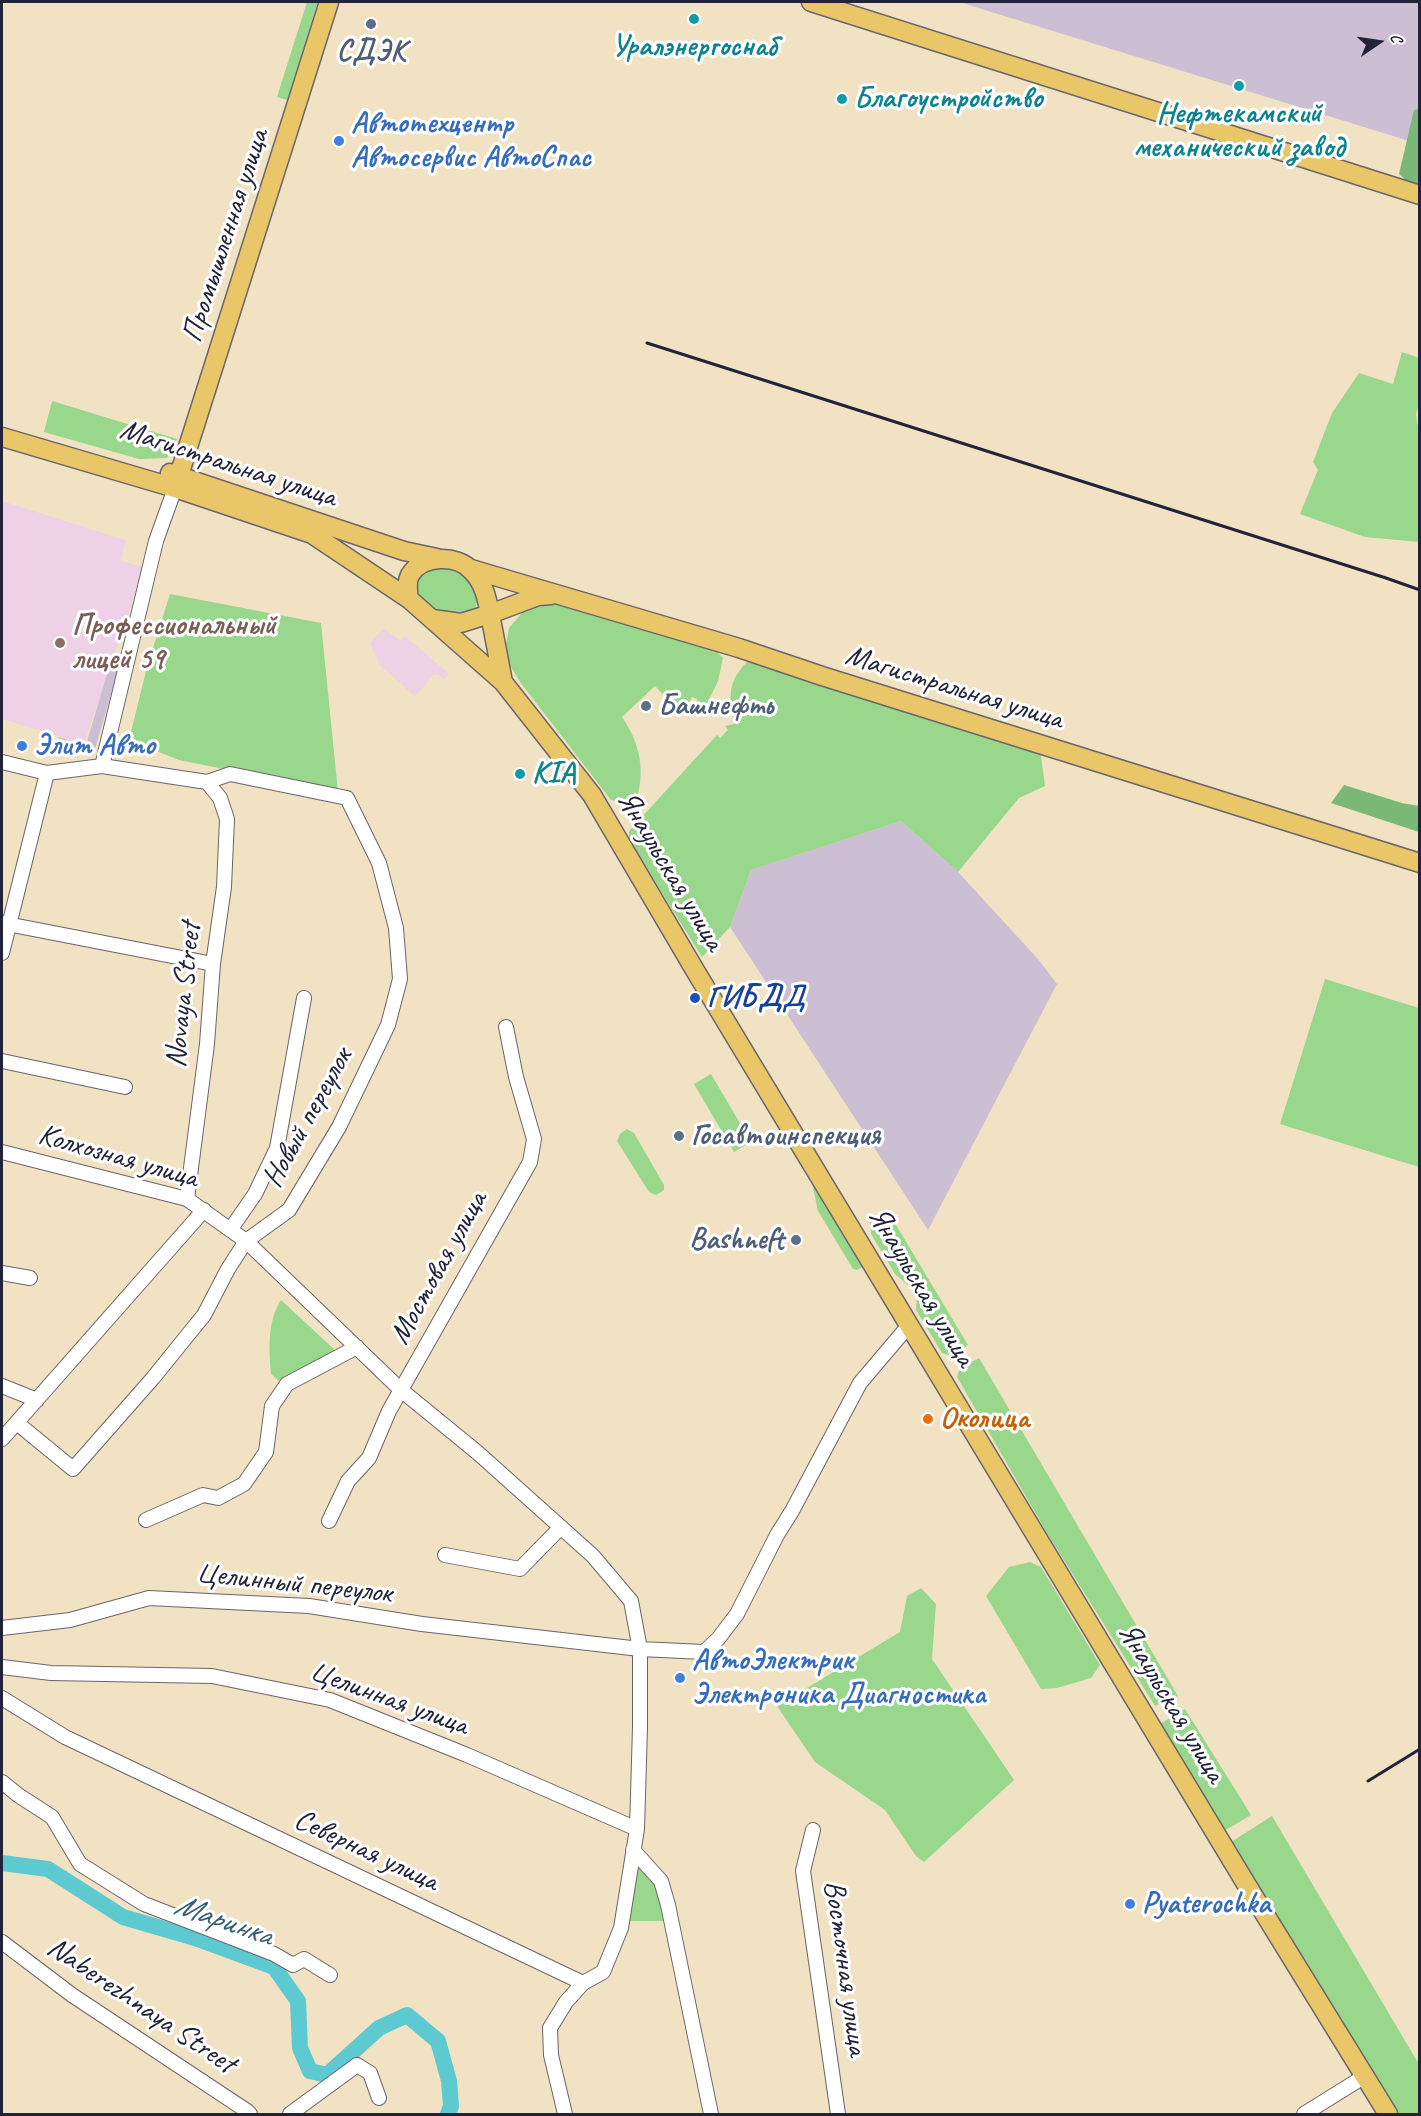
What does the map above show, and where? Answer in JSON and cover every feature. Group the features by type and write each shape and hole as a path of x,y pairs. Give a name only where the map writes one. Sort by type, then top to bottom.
{"main road":[{"name":"Промышленная улица","path":"178,482 330,2"},
{"path":"811,2 1419,195"},
{"name":"Магистральная улица","path":"2,425 178,482 404,550 459,563 471,569 739,648 1419,863"},
{"name":"Магистральная улица","path":"2,436 178,482 312,534 409,599 503,682"},
{"path":"409,599 407,584 409,576 423,563 437,558"},
{"path":"471,569 486,593 503,682"},
{"path":"432,619 461,623 538,596 556,594"},
{"name":"Янаульская улица","path":"503,682 592,795 606,817 696,972 1388,2115"}],"street":[{"path":"102,766 156,541 178,482"},
{"path":"2,762 47,773 102,766 207,782"},
{"path":"2,953 4,924 47,773"},
{"name":"Новый переулок","path":"17,1423 73,1469 204,1315 228,1269 246,1241 289,1210 339,1127 388,1025 400,979 396,928 378,863 347,798 230,774 207,782"},
{"name":"Novaya Street","path":"187,1198 207,1044 213,964 224,887 227,830 227,819 220,798 207,782"},
{"path":"4,924 213,964"},
{"path":"230,1230 255,1194 277,1148 304,998"},
{"name":"Мостовая улица","path":"329,1521 348,1481 369,1458 389,1411 530,1162 534,1138 516,1077 506,1027"},
{"path":"2,1061 125,1088"},
{"name":"Колхозная улица","path":"2,1152 187,1198 204,1210 246,1241 401,1390 478,1453 593,1556 631,1601 639,1649 640,1728 637,1829 621,1928 603,1972 582,1983"},
{"path":"2,1439 204,1210"},
{"path":"2,1273 30,1278"},
{"name":"Целинный переулок","path":"2,1628 70,1620 149,1598 309,1606 422,1624 584,1643 639,1649 704,1652 718,1639 737,1614 777,1535 860,1383 910,1324"},
{"path":"146,1520 203,1495 218,1498 244,1484 266,1452 272,1406 287,1384 357,1347"},
{"path":"2,1386 37,1400"},
{"path":"445,1555 520,1569 561,1527"},
{"name":"Целинная улица","path":"2,1667 51,1673 212,1676 330,1700 467,1755 637,1829"},
{"name":"Северная улица","path":"4,1705 65,1737 582,1983"},
{"path":"2,1782 52,1817 80,1864 144,1904 273,1954 293,1965 304,1959 330,1975"},
{"name":"Восточная улица","path":"813,1830 803,1871 838,2115"},
{"path":"633,1850 661,1881 669,1905 711,2115"},
{"name":"Naberezhnaya Street","path":"2,1942 72,1995 250,2115"},
{"path":"562,2114 551,2055 550,2028 566,2002 582,1983"},
{"path":"290,2115 357,2065 370,2073 379,2098"},
{"path":"1304,2115 1365,2076"}],"shaded area":[{"path":"959,2 1419,2 1419,144"},
{"name":"Профессиональный лицей 59","path":"2,501 125,540 121,561 144,567 84,744 2,719"},
{"path":"384,628 400,641 405,636 449,674 444,680 438,674 433,675 415,697 380,665 370,643"},
{"path":"109,667 118,670 93,756 56,746 59,737 86,745"},
{"path":"901,821 958,872 1038,959 1057,984 928,1230 730,927 751,870"}],"green space":[{"path":"307,2 318,2 287,100 277,97"},
{"path":"1419,109 1419,189 1399,174 1414,110"},
{"path":"1402,352 1419,358 1419,403 1416,414 1420,442 1419,542 1365,537 1300,514 1318,470 1313,462 1332,413 1359,373 1393,384"},
{"path":"52,401 177,439 167,458 139,459 44,432"},
{"path":"429,567 454,570 465,576 479,596 475,609 464,614 451,614 428,605 420,597 417,587 419,577"},
{"path":"170,594 321,623 338,792 179,760 129,740 147,667"},
{"path":"555,600 715,650 723,658 718,681 705,708 696,708 697,699 692,697 687,706 667,699 655,686 622,717 636,744 641,773 638,794 628,799 611,800 520,682 504,655 509,628 521,614 535,603"},
{"path":"749,660 1040,749 1045,786 1019,798 958,872 901,821 751,870 730,927 702,957 629,840 629,831 717,735 720,738 728,730 725,726 734,724 731,689 737,674"},
{"path":"1344,785 1419,806 1419,832 1331,803"},
{"path":"1325,979 1419,1008 1419,1167 1280,1124"},
{"path":"711,1074 751,1142 734,1152 694,1084"},
{"path":"627,1129 634,1133 664,1185 664,1190 656,1195 649,1192 617,1141 620,1134"},
{"path":"816,1185 864,1266 857,1270 853,1269 818,1211 813,1188"},
{"path":"887,1210 968,1345 952,1356 942,1353 916,1310 917,1297 909,1286 895,1274 871,1234 870,1219"},
{"path":"281,1300 337,1352 281,1383 271,1374 270,1345 273,1317"},
{"path":"979,1358 1178,1696 1155,1706 1047,1533 957,1377 960,1368"},
{"path":"1030,1562 1041,1567 1100,1665 1091,1678 1057,1688 1041,1689 986,1596 1009,1567"},
{"path":"921,1588 936,1604 932,1659 1014,1780 924,1862 916,1856 885,1810 815,1762 777,1706 900,1632 907,1596"},
{"path":"1185,1709 1251,1815 1221,1833 1155,1727"},
{"path":"1272,1816 1417,2061 1419,2060 1419,2114 1393,2114 1231,1842"},
{"path":"635,1859 659,1887 664,1921 626,1921"}],"waterway":[{"name":"Маринка","path":"2,1863 48,1869 123,1917 195,1938 274,1967 298,2001 300,2048 310,2071 327,2075 379,2028 407,2015 438,2041 449,2081 451,2106 448,2114"}],"railway":[{"path":"647,343 1420,590"},
{"path":"1368,1781 1420,1749"}],"place":[{"name":"Уралэнергоснаб","path":"694,19"},
{"name":"СДЭК","path":"371,24"},
{"name":"Нефтекамский механический завод","path":"1239,86"},
{"name":"Благоустройство","path":"842,99"},
{"name":"Автотехцентр Автосервис АвтоСпас","path":"339,141"},
{"name":"Профессиональный лицей 59","path":"60,643"},
{"name":"Башнефть","path":"646,706"},
{"name":"Элит Авто","path":"22,746"},
{"name":"KIA","path":"520,774"},
{"name":"ГИБДД","path":"695,998"},
{"name":"Госавтоинспекция","path":"679,1136"},
{"name":"Bashneft","path":"796,1240"},
{"name":"Околица","path":"928,1419"},
{"name":"АвтоЭлектрик Электроника Диагностика","path":"680,1678"},
{"name":"Pyaterochka","path":"1130,1904"}]}
